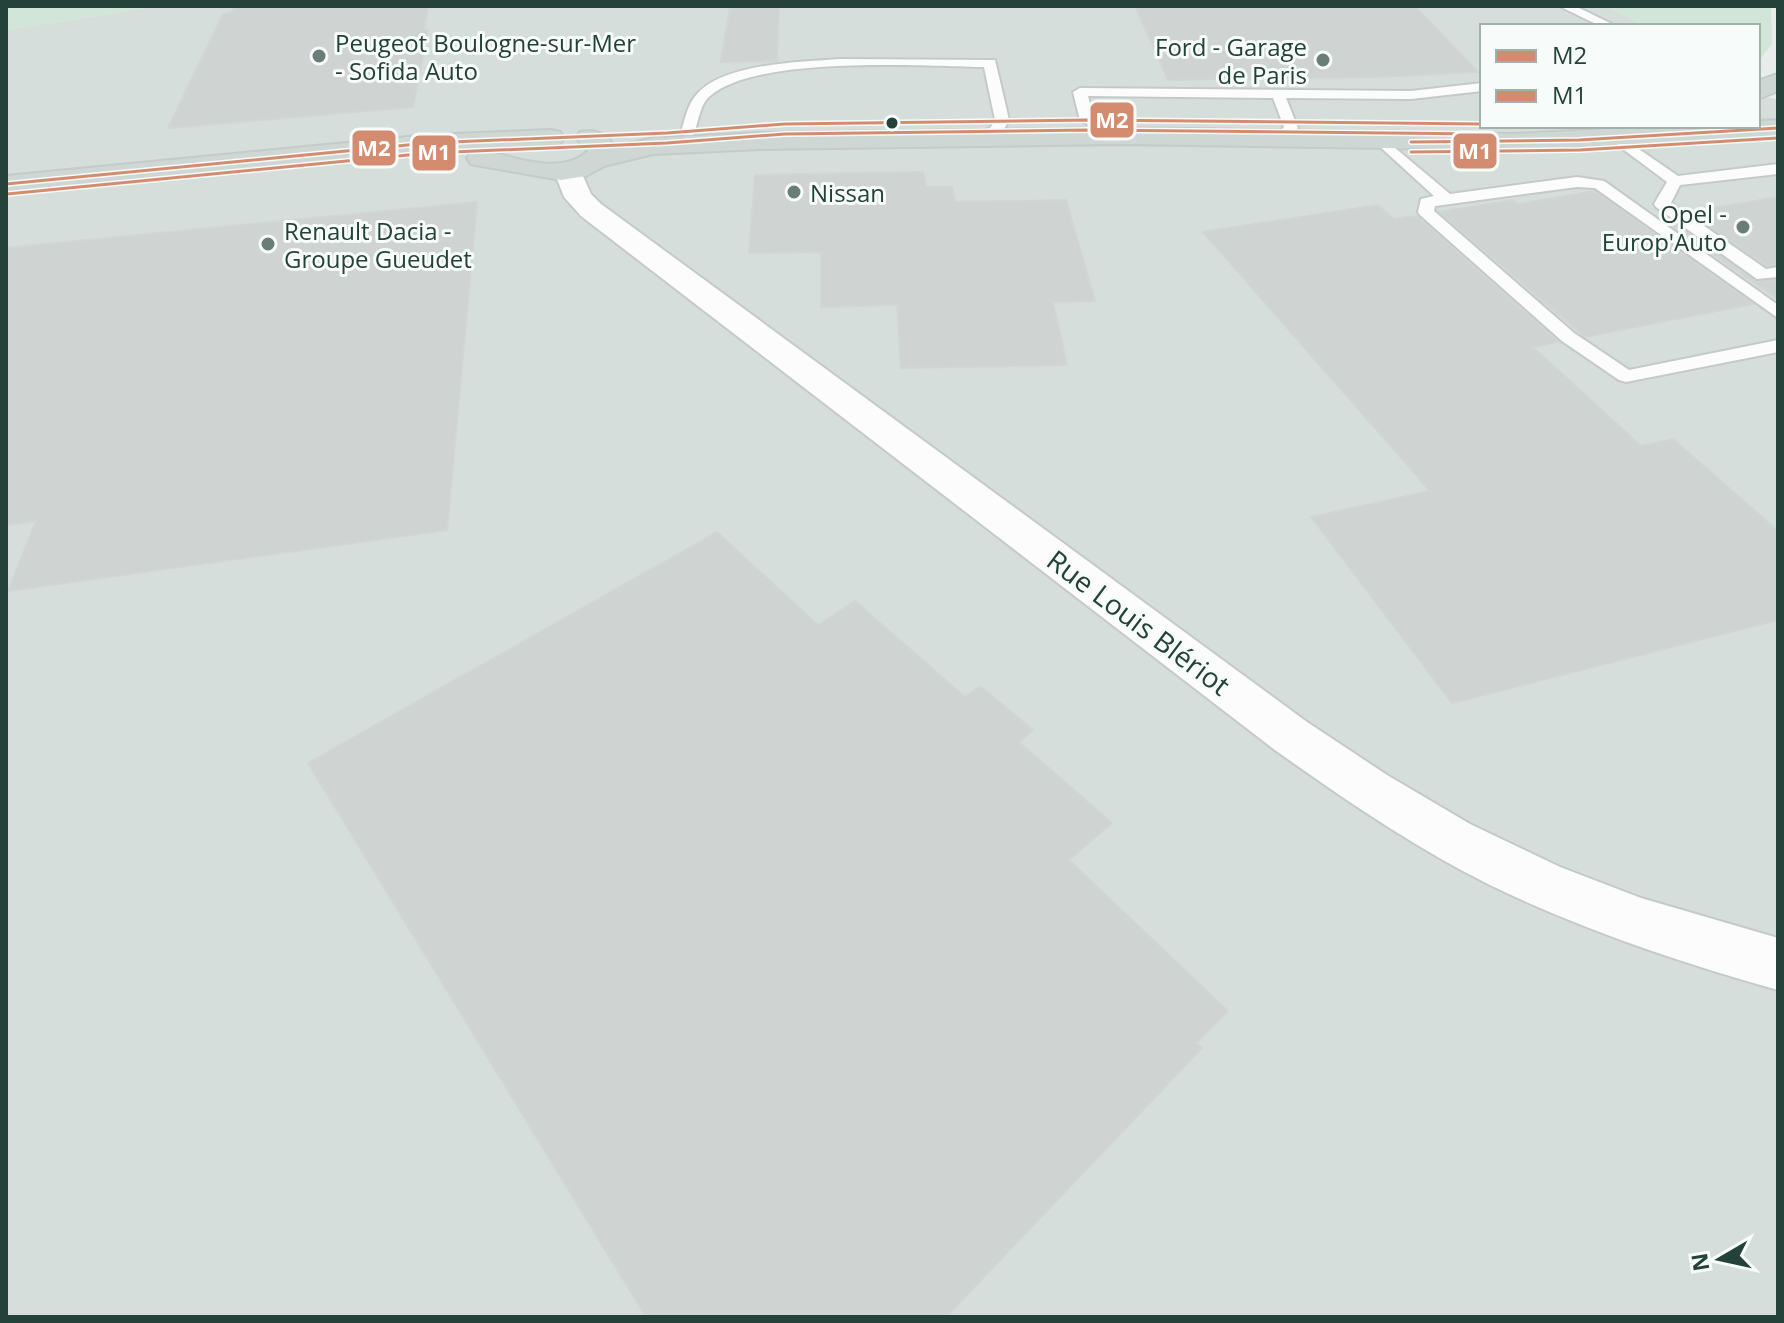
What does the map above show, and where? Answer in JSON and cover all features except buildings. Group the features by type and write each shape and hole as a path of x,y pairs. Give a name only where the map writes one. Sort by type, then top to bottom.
{"main road":[{"path":"1760,90 1778,81"},
{"path":"566,154 688,132 826,122 1087,120 1286,131 1382,141 1499,142 1778,128"},
{"path":"6,184 377,150 470,156 566,154 684,144 1480,124"},
{"path":"1623,138 1690,128"}],"street":[{"name":"Rue Louis Blériot","path":"566,154 578,197 591,210 1251,707 1381,797 1459,843 1555,890 1672,933 1778,964"}],"lane":[{"path":"1565,6 1606,24"},
{"path":"688,132 699,101 713,86 749,72 795,66 990,63 1002,120 997,130 980,137"},
{"path":"1087,120 1080,92 1411,95 1480,87"},
{"path":"1278,94 1286,131"},
{"path":"1623,138 1675,181 1778,169"},
{"path":"1382,141 1446,199"},
{"path":"1675,181 1662,204 1763,275 1778,272"},
{"path":"1778,313 1599,184 1577,182 1427,202 1426,212 1568,337 1626,376 1778,346"}],"shaded area":[{"path":"160,6 1605,6 1641,24 1480,24 1480,128 1760,128 1760,96 1778,99 1778,1317 6,1317 6,30"}],"green space":[{"path":"6,6 160,6 6,30"},
{"path":"1605,6 1771,6 1772,44 1760,59 1760,24 1641,24"}],"transit line":[{"name":"M2","path":"6,184 428,143 667,133 785,124 1087,120 1480,124"},
{"name":"M2","path":"1411,142 1579,140 1778,128"},
{"name":"M1","path":"7,194 429,153 667,143 785,134 1087,130 1482,134"},
{"name":"M1","path":"1411,152 1580,150 1778,138"}],"place":[{"name":"Peugeot Boulogne-sur-Mer - Sofida Auto","path":"319,56"},
{"name":"Ford - Garage de Paris","path":"1323,60"},
{"name":"Nissan","path":"794,192"},
{"name":"Opel - Europ'Auto","path":"1743,227"},
{"name":"Renault Dacia - Groupe Gueudet","path":"268,244"}]}
